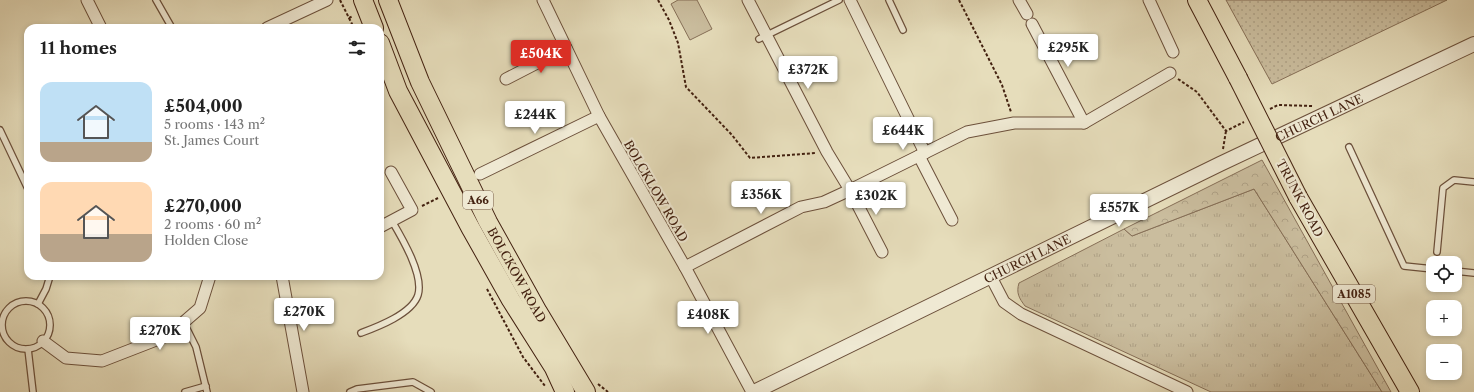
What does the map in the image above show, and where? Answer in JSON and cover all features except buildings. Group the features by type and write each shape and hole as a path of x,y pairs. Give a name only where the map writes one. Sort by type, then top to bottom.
{"main road":[{"path":"363,0 372,24"},
{"name":"BOLCKOW ROAD","path":"388,0 420,82 488,222 538,312 586,392"},
{"name":"TRUNK ROAD","path":"1196,0 1238,78 1298,197 1410,392"},
{"name":"BOLCKOW ROAD","path":"384,54 398,91 511,300 554,368 565,392"}],"street":[{"path":"87,0 99,24"},
{"path":"276,24 327,0"},
{"name":"BOLCKLOW ROAD","path":"543,0 599,116 685,267 753,392"},
{"path":"748,0 763,37 827,152 850,190 882,252"},
{"path":"850,0 952,220"},
{"path":"1019,0 1026,14"},
{"path":"1149,0 1173,52"},
{"path":"1032,24 1084,123"},
{"name":"CHURCH LANE","path":"753,392 1220,164 1474,44"},
{"path":"506,78 566,48"},
{"path":"685,267 801,207 824,202 967,132 1014,123 1084,123 1170,73"},
{"path":"480,174 599,116"},
{"path":"384,226 412,210 391,172"},
{"path":"991,277 1004,302 1020,314 1187,392"},
{"path":"43,341 66,358 102,361 169,335 200,308 209,280"},
{"path":"283,280 303,392"}],"lane":[{"path":"156,0 170,24"},
{"path":"763,37 838,0"},
{"path":"889,0 903,30"},
{"path":"0,130 24,181"},
{"path":"1349,147 1404,266 1426,268"},
{"path":"1437,252 1444,188 1454,180 1474,182"},
{"path":"360,334 386,324 409,308 418,296 419,282 410,253 392,221"},
{"path":"1462,272 1474,273"},
{"path":"38,304 49,280"},
{"path":"25,301 38,304 44,310 50,325 48,333 43,341 28,349 17,347 10,343 4,336 1,319 12,305 17,302 25,301"},
{"path":"184,323 196,347 206,389 185,392"},
{"path":"28,349 33,392"},
{"path":"350,392 357,389 413,382 431,392"}],"path":[{"path":"658,0 669,20 678,44 686,87 732,135 750,158 827,152"},
{"path":"959,0 1002,85 1014,123"},
{"path":"346,12 352,24"},
{"path":"1220,164 1226,131"},
{"path":"412,210 439,198"},
{"path":"486,288 523,357 546,386"}],"green space":[{"path":"678,0 697,0 712,29 690,40 671,4"},
{"path":"1226,0 1447,0 1272,84"},
{"path":"1262,160 1391,392 1382,392 1254,189 1132,236 1124,229"},
{"path":"1254,189 1382,392 1211,392 1025,306 1020,298 1018,293 1019,283 1124,229 1132,236"}]}
